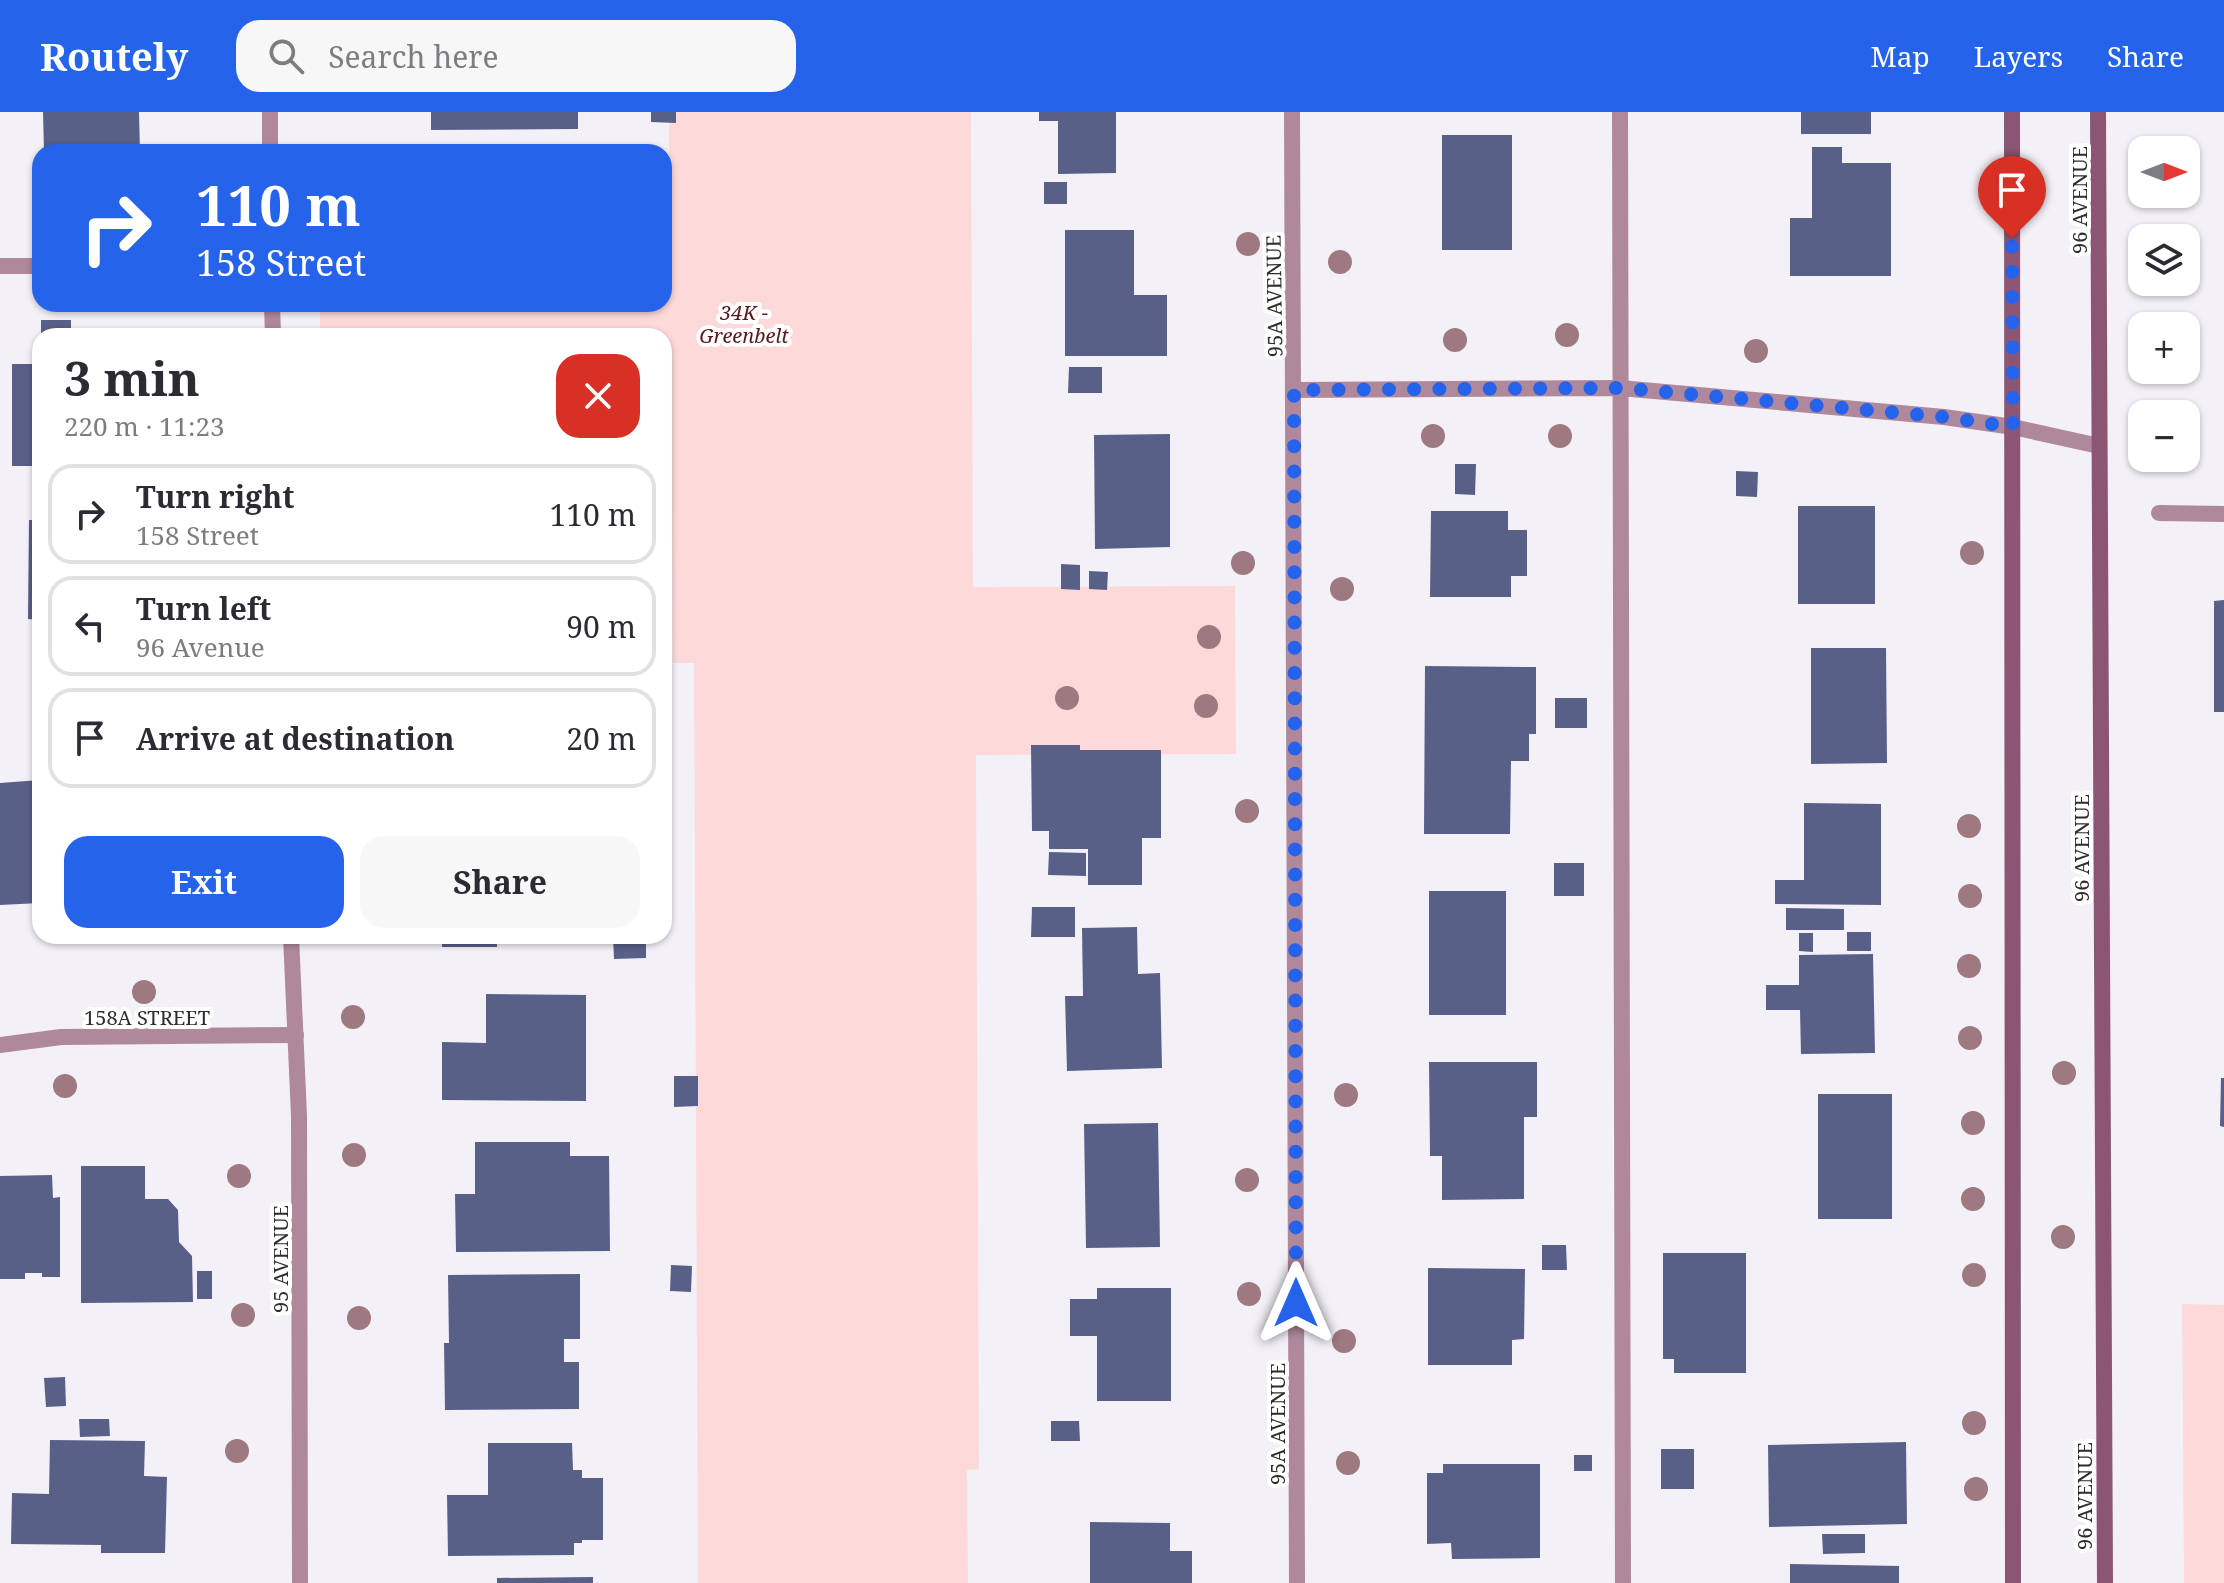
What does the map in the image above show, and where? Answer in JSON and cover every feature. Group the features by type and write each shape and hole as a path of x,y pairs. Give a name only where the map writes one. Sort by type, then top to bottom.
{"main road":[{"path":"2012,112 2013,1583"},
{"name":"96 AVENUE","path":"2098,112 2105,1583"}],"street":[{"path":"270,112 270,144"},
{"name":"95A AVENUE","path":"1292,112 1297,1583"},
{"path":"1620,112 1623,1583"},
{"path":"0,266 32,266"},
{"path":"1294,390 1620,388 1944,417 2013,427 2099,446"},
{"path":"2159,513 2224,514"},
{"name":"95 AVENUE","path":"291,944 299,1116 300,1583"},
{"name":"158A STREET","path":"0,1045 61,1037 296,1035"}],"green space":[{"name":"34K - Greenbelt","path":"669,112 971,112 973,587 1235,586 1236,754 976,755 979,1469 967,1470 968,1583 698,1583 694,663 673,663 672,328 320,328 320,312 672,312 672,144 669,144"},
{"path":"2182,1304 2224,1305 2224,1583 2184,1583"}],"building":[{"path":"43,112 139,112 140,144 44,144"},
{"path":"431,112 578,112 578,129 431,130"},
{"path":"651,112 676,112 676,123 651,122"},
{"path":"1039,112 1116,112 1116,173 1058,174 1058,121 1039,121"},
{"path":"1801,112 1871,112 1871,134 1801,134"},
{"path":"1442,135 1512,135 1512,250 1442,250"},
{"path":"1812,147 1842,147 1842,163 1891,163 1891,276 1790,276 1790,218 1812,218"},
{"path":"1044,182 1067,182 1067,204 1044,204"},
{"path":"1065,230 1134,230 1134,295 1167,295 1167,356 1065,356"},
{"path":"41,320 71,320 71,328 41,328"},
{"path":"12,364 32,364 32,466 12,466"},
{"path":"1069,367 1102,367 1102,393 1068,393"},
{"path":"1170,434 1170,547 1095,549 1094,435"},
{"path":"1455,464 1476,464 1475,495 1455,494"},
{"path":"1736,471 1758,472 1757,497 1736,496"},
{"path":"1798,506 1875,506 1875,604 1798,604"},
{"path":"1431,511 1508,511 1508,530 1527,530 1527,576 1511,576 1511,597 1430,597"},
{"path":"29,520 32,520 32,619 28,619"},
{"path":"1061,564 1080,565 1080,590 1061,589"},
{"path":"1089,571 1108,572 1107,590 1089,589"},
{"path":"2224,600 2224,712 2214,712 2214,601"},
{"path":"1811,648 1886,648 1887,763 1811,764"},
{"path":"1425,666 1536,667 1536,734 1529,734 1529,761 1511,761 1510,834 1424,834"},
{"path":"1555,698 1587,698 1587,728 1555,728"},
{"path":"1031,745 1080,745 1080,750 1161,750 1161,838 1142,838 1142,885 1088,885 1088,849 1049,849 1049,831 1032,831"},
{"path":"32,781 32,903 0,905 0,783"},
{"path":"1804,803 1881,804 1881,905 1775,904 1775,880 1804,880"},
{"path":"1049,852 1086,853 1086,876 1048,875"},
{"path":"1554,863 1584,863 1584,896 1554,896"},
{"path":"1429,891 1506,891 1506,1015 1429,1015"},
{"path":"1032,907 1075,907 1075,937 1031,937"},
{"path":"1786,908 1844,909 1844,930 1786,930"},
{"path":"1137,927 1138,974 1160,973 1162,1068 1067,1071 1065,996 1083,996 1082,928"},
{"path":"1847,932 1871,932 1871,951 1847,951"},
{"path":"1799,933 1813,933 1813,952 1799,951"},
{"path":"442,944 497,944 497,947 442,947"},
{"path":"613,944 646,944 646,958 614,959"},
{"path":"1873,954 1875,1053 1801,1054 1800,1010 1766,1010 1766,985 1799,985 1799,955"},
{"path":"486,994 586,995 586,1101 442,1100 442,1042 486,1043"},
{"path":"1429,1062 1537,1062 1537,1117 1524,1117 1524,1199 1442,1200 1442,1156 1430,1156"},
{"path":"674,1076 698,1076 698,1106 674,1107"},
{"path":"2221,1078 2224,1078 2224,1127 2220,1126"},
{"path":"1818,1094 1892,1094 1892,1219 1818,1219"},
{"path":"1158,1123 1160,1247 1086,1248 1084,1124"},
{"path":"475,1142 570,1142 570,1156 609,1156 610,1251 456,1252 455,1194 475,1194"},
{"path":"81,1166 145,1166 145,1199 168,1199 178,1210 179,1242 192,1256 193,1302 81,1303"},
{"path":"52,1175 53,1198 60,1197 60,1277 25,1273 25,1279 0,1279 0,1176"},
{"path":"1542,1245 1566,1245 1567,1270 1542,1270"},
{"path":"1663,1253 1746,1253 1746,1373 1674,1373 1674,1359 1663,1359"},
{"path":"671,1265 692,1266 691,1292 670,1291"},
{"path":"1428,1268 1525,1269 1524,1339 1512,1340 1512,1365 1428,1365"},
{"path":"197,1271 212,1271 212,1299 197,1299"},
{"path":"580,1274 580,1339 564,1339 564,1362 579,1362 579,1409 445,1410 444,1343 449,1343 448,1275"},
{"path":"1097,1288 1171,1288 1171,1401 1097,1401 1097,1336 1070,1336 1070,1299 1097,1299"},
{"path":"65,1377 66,1406 46,1407 44,1378"},
{"path":"79,1419 109,1419 110,1436 80,1437"},
{"path":"1051,1421 1079,1421 1080,1441 1051,1441"},
{"path":"50,1440 145,1441 144,1476 167,1477 165,1553 101,1553 101,1545 11,1544 12,1493 49,1494"},
{"path":"1906,1442 1907,1524 1769,1527 1768,1445"},
{"path":"488,1443 572,1443 573,1470 582,1470 582,1478 603,1478 603,1540 574,1543 574,1555 448,1556 447,1495 488,1495"},
{"path":"1661,1449 1694,1449 1694,1489 1661,1489"},
{"path":"1574,1455 1592,1455 1592,1471 1574,1471"},
{"path":"1443,1464 1540,1464 1540,1558 1452,1559 1451,1543 1427,1544 1427,1473 1443,1473"},
{"path":"1090,1522 1170,1523 1170,1551 1192,1551 1192,1583 1090,1583"},
{"path":"1822,1534 1865,1534 1865,1553 1823,1554"},
{"path":"1790,1564 1899,1566 1899,1583 1790,1583"},
{"path":"593,1577 593,1583 497,1583 497,1578"}],"route":[{"path":"1296,1303 1294,390 1620,388 1944,417 2013,427 2012,238"}]}
